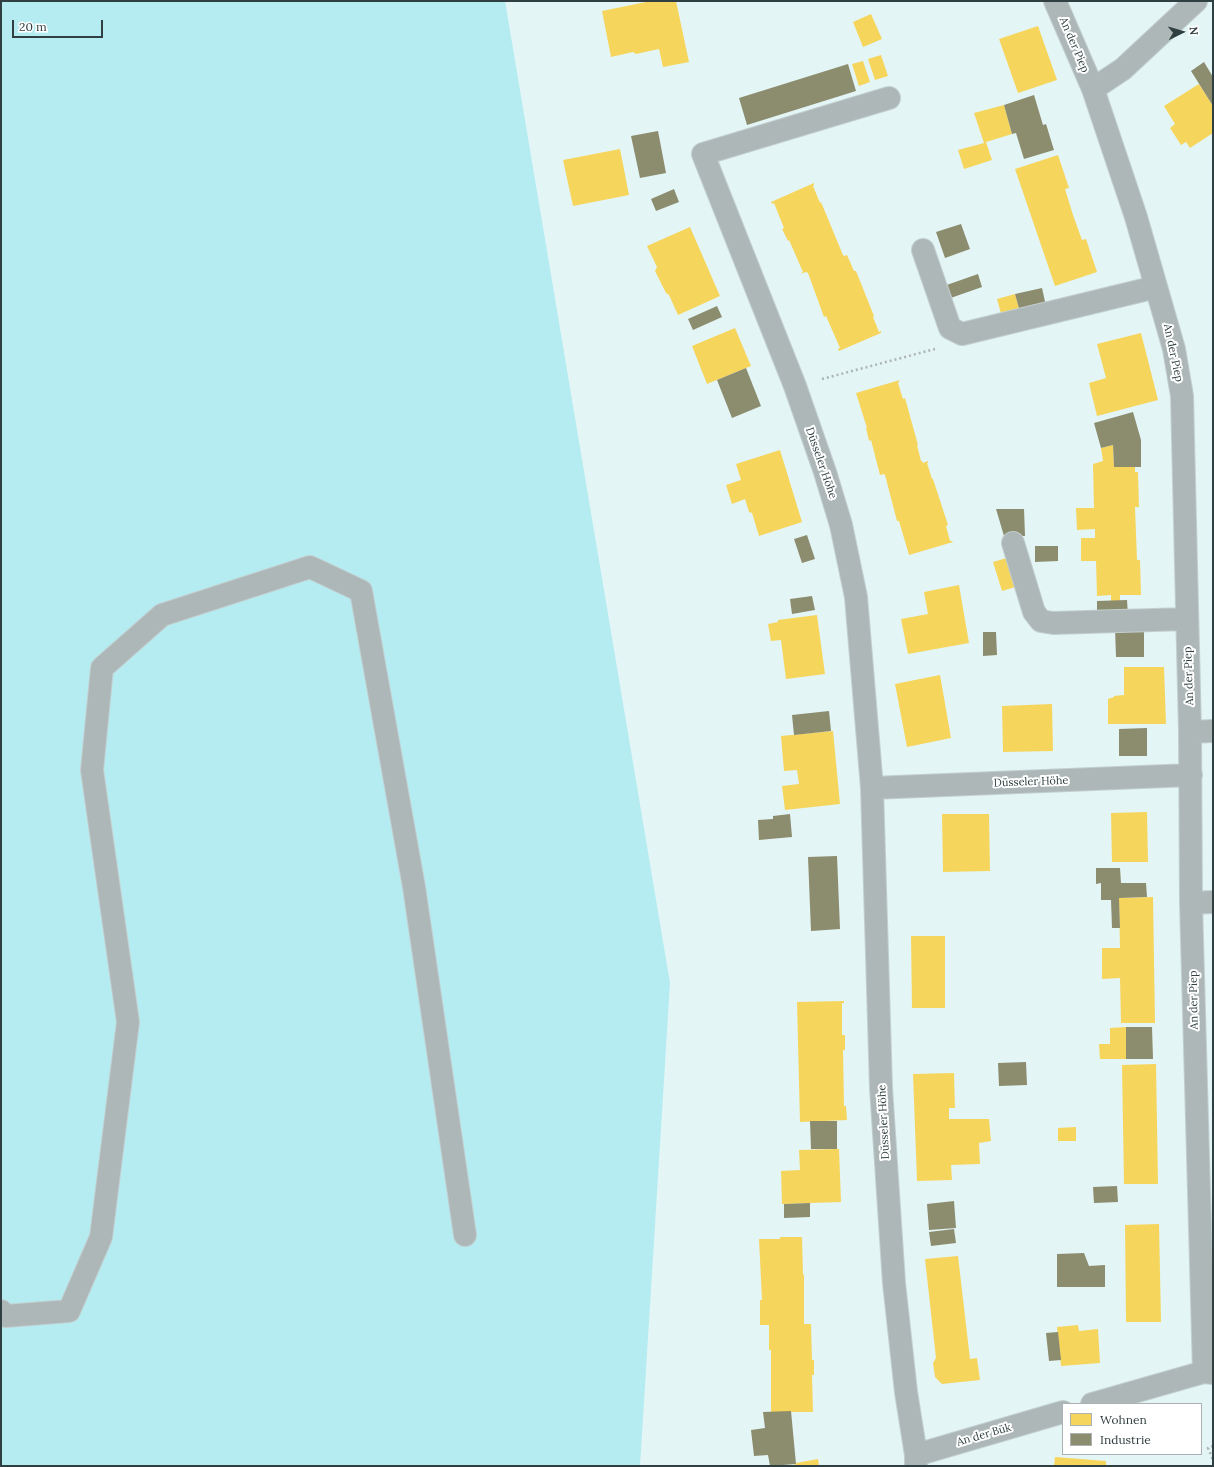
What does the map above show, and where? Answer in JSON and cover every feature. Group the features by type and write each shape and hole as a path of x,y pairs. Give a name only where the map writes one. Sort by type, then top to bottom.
{"street":[{"name":"An der Piep","path":"1055,1 1093,89 1136,217 1174,349 1182,396 1191,775 1191,903 1204,1084 1209,1372"},
{"path":"1093,89 1123,70 1196,1"},
{"name":"Düsseler Höhe","path":"889,98 704,154 795,386 825,472 841,525 856,597 872,788 881,1088 894,1283 906,1392 916,1460"},
{"path":"923,250 950,328 962,334 1156,287"},
{"path":"1013,543 1034,612 1041,621 1053,623 1187,619"},
{"path":"1,1311 6,1316 69,1311 101,1237 128,1022 92,770 102,668 162,615 310,567 361,591 414,887 465,1235"},
{"path":"1190,732 1213,731"},
{"name":"Düsseler Höhe","path":"872,788 1191,775"},
{"path":"1191,903 1213,902"},
{"path":"1096,1403 1209,1372"},
{"name":"An der Bük","path":"916,1460 1062,1412"}],"path":[{"path":"1213,1446 1208,1448 1213,1460"}],"shaded area":[{"path":"1,1 505,1 670,983 640,1466 1,1466"}],"building: Wohnen":[{"path":"651,1 676,1 689,62 663,67 659,49 636,54 633,52 611,57 602,11"},
{"path":"871,14 882,39 863,47 853,22"},
{"path":"1038,26 1057,80 1018,93 999,39"},
{"path":"881,55 888,76 875,80 868,59"},
{"path":"863,61 870,82 859,86 852,64"},
{"path":"1199,84 1213,106 1213,133 1190,148 1186,142 1181,145 1170,128 1175,124 1164,106"},
{"path":"1004,105 1012,134 986,142 992,160 964,169 958,150 984,143 974,113"},
{"path":"620,149 629,195 573,206 563,160"},
{"path":"1058,155 1069,188 1065,189 1073,215 1082,240 1086,239 1097,272 1055,286 1015,169"},
{"path":"814,183 813,186 843,255 847,255 854,271 856,271 879,332 881,331 881,333 839,351 838,349 840,348 826,316 824,317 808,273 806,272 800,274 803,272 789,240 788,241 782,229 784,228 774,203 772,204 771,202"},
{"path":"690,227 720,296 678,315 669,295 666,293 655,271 657,267 647,246"},
{"path":"1015,294 1020,312 1002,317 997,299"},
{"path":"735,328 751,366 707,384 692,346"},
{"path":"1141,333 1158,400 1097,416 1089,383 1106,378 1097,344"},
{"path":"900,380 898,383 903,399 905,398 921,461 923,463 928,461 927,463 932,479 948,525 946,526 950,541 953,542 909,555 899,521 897,521 885,475 880,475 856,393"},
{"path":"1113,445 1114,467 1135,467 1135,472 1138,472 1139,507 1135,507 1137,560 1140,560 1141,595 1120,595 1120,601 1111,601 1111,595 1097,596 1096,561 1081,561 1081,538 1095,538 1095,529 1077,530 1076,508 1094,508 1093,464 1103,461 1101,448"},
{"path":"780,450 802,522 759,536 752,513 749,512 745,499 732,504 726,485 741,480 736,464"},
{"path":"1010,557 1019,586 1002,591 993,562"},
{"path":"959,585 969,643 908,654 901,619 928,614 924,592"},
{"path":"817,615 825,674 786,679 781,640 771,641 768,624 778,622 778,620"},
{"path":"1124,667 1164,667 1166,724 1108,724 1108,699 1114,696 1124,695"},
{"path":"940,675 951,738 907,747 895,684"},
{"path":"1052,704 1053,751 1003,752 1002,706"},
{"path":"833,731 840,804 785,810 782,786 799,784 797,770 784,771 781,736"},
{"path":"1147,812 1148,862 1112,862 1111,813"},
{"path":"942,814 989,814 990,871 943,872"},
{"path":"1153,897 1155,1023 1121,1023 1120,978 1102,979 1102,948 1120,948 1119,898"},
{"path":"911,936 945,936 945,1008 912,1008"},
{"path":"844,1001 844,1003 842,1003 842,1035 845,1035 845,1050 843,1050 844,1106 846,1106 847,1120 800,1122 797,1002"},
{"path":"1126,1027 1126,1059 1100,1059 1099,1044 1110,1044 1110,1028"},
{"path":"1156,1064 1158,1184 1124,1184 1122,1065"},
{"path":"954,1073 955,1108 949,1108 949,1119 989,1119 991,1141 979,1143 980,1164 951,1165 952,1180 917,1181 913,1074"},
{"path":"1076,1127 1076,1141 1058,1141 1058,1128"},
{"path":"839,1149 841,1202 782,1204 781,1171 800,1170 799,1150"},
{"path":"1159,1224 1161,1322 1126,1322 1125,1225"},
{"path":"780,1237 802,1237 804,1324 811,1324 812,1360 814,1360 814,1375 812,1375 813,1412 771,1412 771,1350 769,1350 769,1325 760,1325 760,1300 762,1300 759,1239 780,1239"},
{"path":"958,1256 970,1359 977,1358 980,1380 942,1384 935,1377 933,1363 936,1358 925,1259"},
{"path":"1078,1325 1079,1331 1098,1329 1100,1363 1061,1366 1057,1327"},
{"path":"1055,1457 1106,1461 1106,1466 1054,1466"},
{"path":"818,1459 819,1466 792,1466 796,1463"}],"building: Industrie":[{"path":"1204,62 1213,77 1213,106 1191,71"},
{"path":"848,64 856,91 747,125 739,98"},
{"path":"1034,95 1043,125 1046,124 1054,150 1024,159 1016,133 1012,134 1004,105"},
{"path":"658,131 666,173 640,178 631,136"},
{"path":"674,189 679,202 656,211 651,199"},
{"path":"961,224 970,249 945,258 936,232"},
{"path":"978,274 982,287 945,300 941,287"},
{"path":"1042,288 1046,306 1020,312 1015,294"},
{"path":"717,306 722,317 693,330 688,319"},
{"path":"746,368 761,406 732,418 717,380"},
{"path":"1133,412 1141,440 1141,467 1114,467 1113,445 1101,448 1094,423"},
{"path":"996,509 1024,509 1025,536 1004,536"},
{"path":"807,535 815,559 802,563 794,539"},
{"path":"1035,546 1058,546 1058,561 1035,562"},
{"path":"812,596 815,610 792,614 790,599"},
{"path":"1127,600 1128,615 1097,615 1097,601"},
{"path":"1115,628 1144,628 1144,657 1116,657"},
{"path":"983,632 996,632 997,655 983,656"},
{"path":"829,711 831,731 794,735 792,715"},
{"path":"1147,728 1147,756 1119,756 1119,729"},
{"path":"790,814 792,837 759,840 758,820 773,819 773,816"},
{"path":"837,856 840,929 811,931 808,857"},
{"path":"1096,868 1120,868 1121,883 1146,883 1147,897 1119,898 1120,928 1112,928 1111,900 1101,900 1101,883 1096,884"},
{"path":"1126,1027 1152,1027 1153,1059 1126,1059"},
{"path":"1026,1062 1027,1085 999,1086 998,1063"},
{"path":"810,1121 837,1121 837,1149 811,1149"},
{"path":"1117,1186 1118,1202 1094,1203 1093,1187"},
{"path":"954,1201 956,1228 929,1230 927,1204"},
{"path":"810,1203 810,1217 784,1218 784,1204"},
{"path":"954,1229 956,1243 931,1246 929,1232"},
{"path":"1084,1253 1089,1266 1105,1265 1105,1287 1057,1287 1057,1254"},
{"path":"1058,1332 1061,1360 1049,1361 1046,1333"},
{"path":"791,1411 796,1464 770,1466 768,1455 754,1456 751,1430 765,1428 763,1412"}]}
